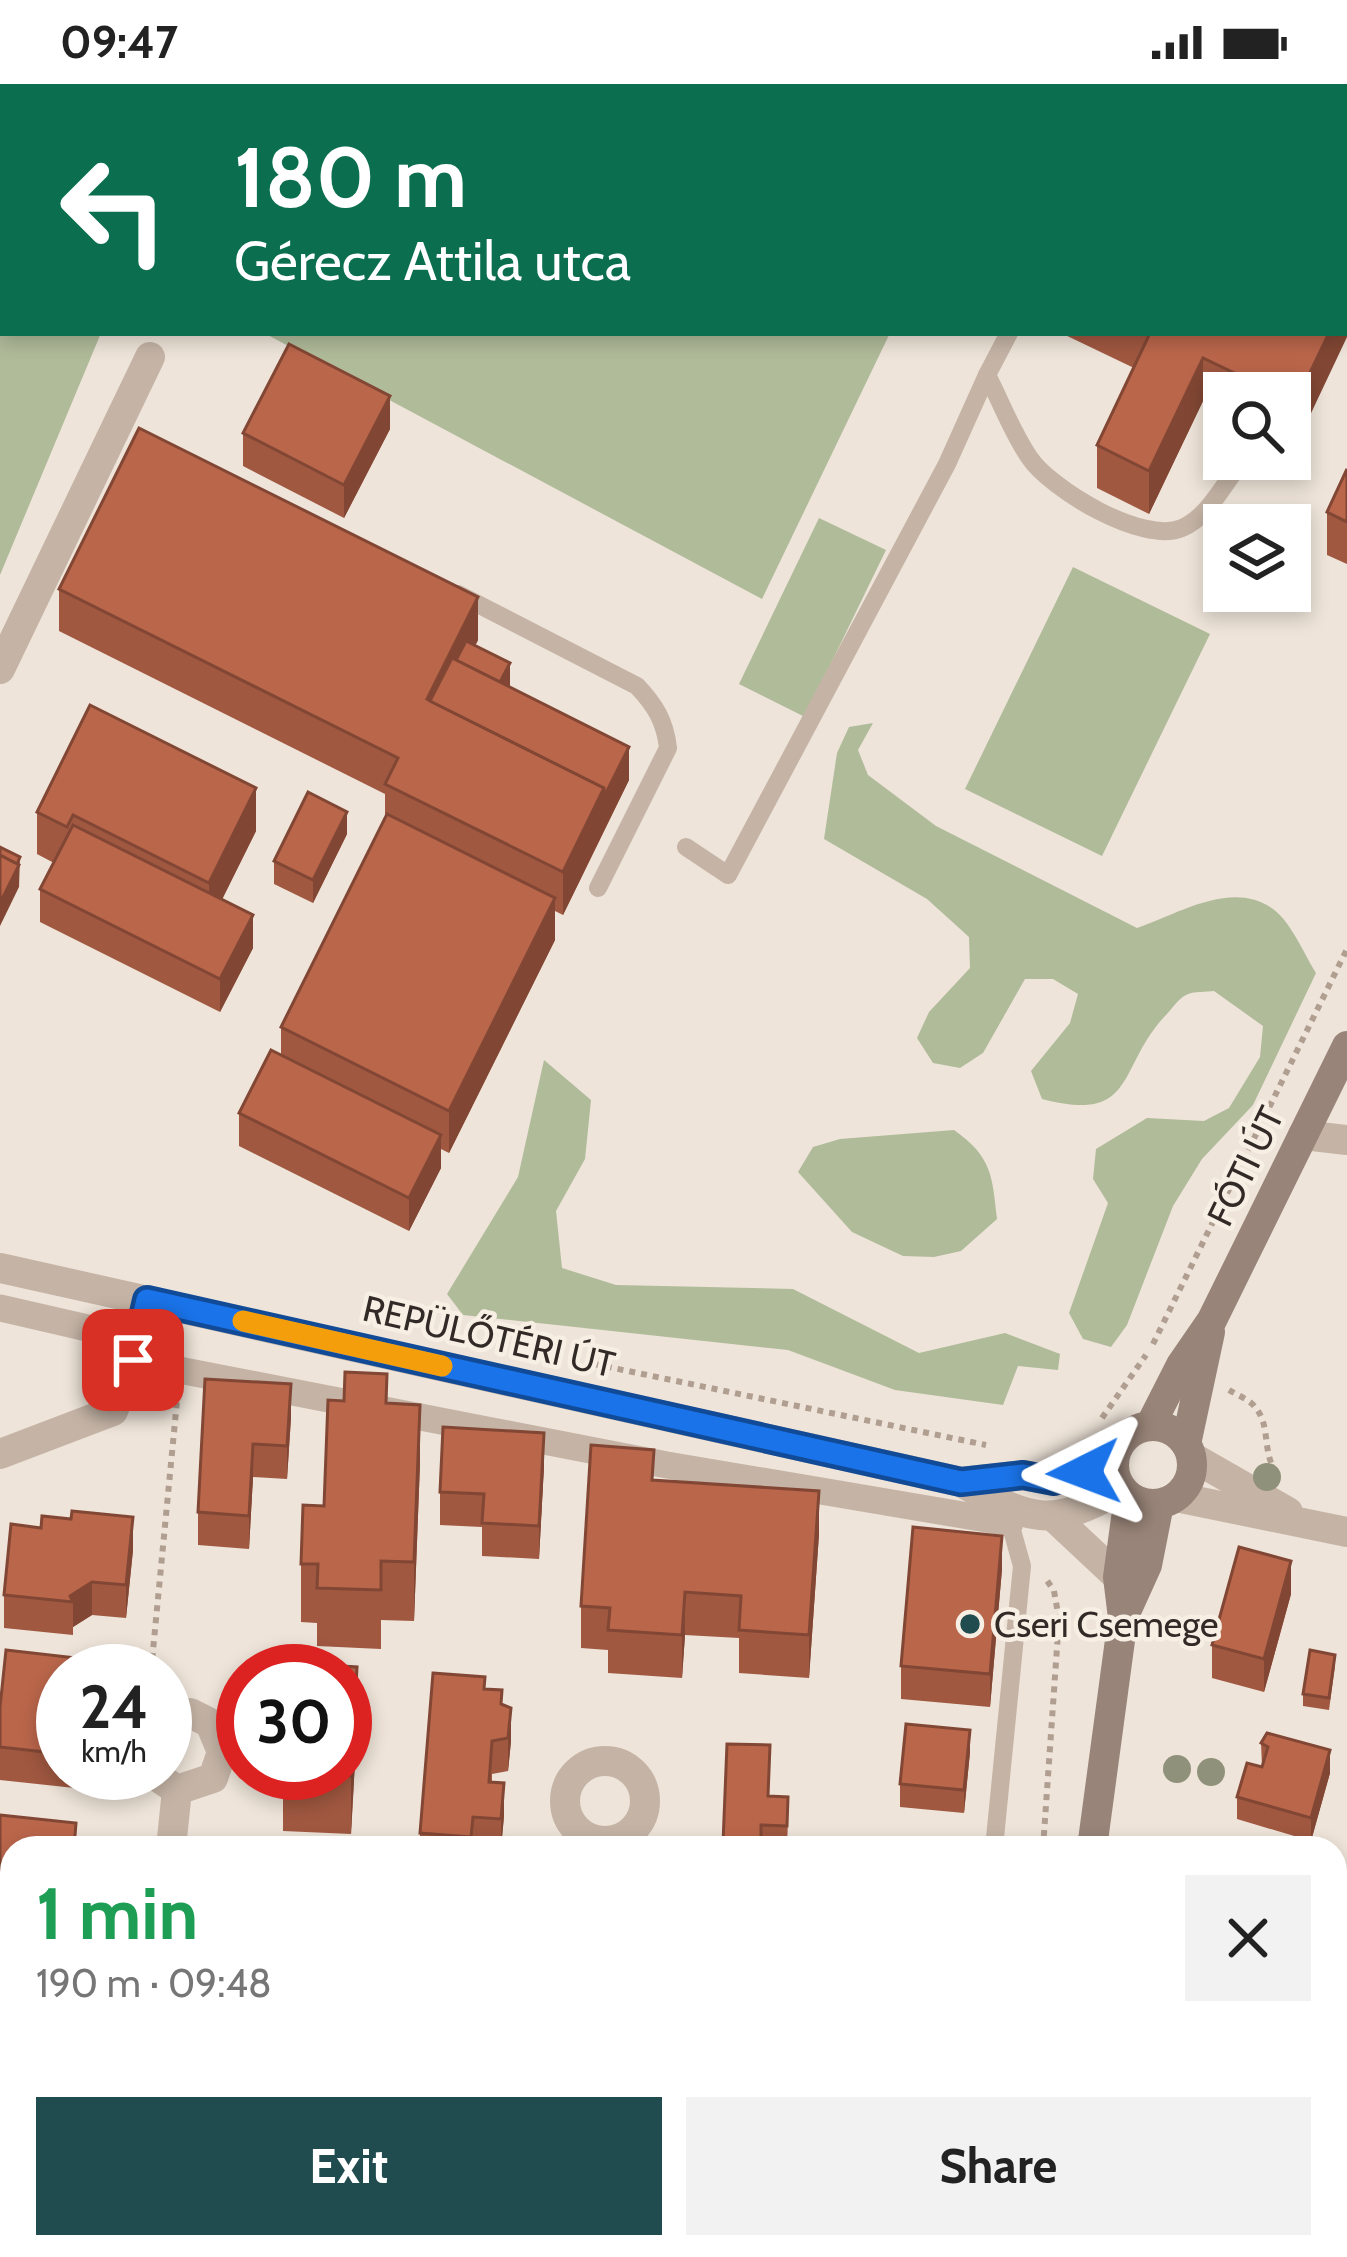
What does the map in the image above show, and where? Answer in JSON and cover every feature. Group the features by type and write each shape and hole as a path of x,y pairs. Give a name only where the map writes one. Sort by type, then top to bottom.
{"main road":[{"name":"FÓTI ÚT","path":"1150,1426 1181,1365 1212,1320 1347,1046"},
{"name":"FÓTI ÚT","path":"1146,1497 1186,1486 1212,1320"},
{"path":"1107,1436 1150,1426 1176,1434 1189,1450"},
{"name":"FÓTI ÚT","path":"1107,1436 1114,1460 1146,1497 1148,1564 1123,1618"},
{"name":"FÓTI ÚT","path":"1094,1836 1123,1618 1118,1577 1146,1497"}],"street":[{"path":"0,670 133,426 150,357"},
{"path":"1303,1135 1347,1140"},
{"name":"REPÜLŐTÉRI ÚT","path":"0,1268 961,1482 1013,1511 1055,1518 1118,1577"},
{"path":"0,1454 113,1411 133,1360 147,1300"},
{"path":"0,1308 109,1334"},
{"path":"133,1360 667,1465 1010,1522"},
{"name":"REPÜLŐTÉRI ÚT","path":"961,1482 1023,1475 1054,1481 1084,1472 1107,1436"},
{"path":"1189,1450 1309,1524"},
{"path":"1055,1518 1146,1497 1347,1532"},
{"path":"192,1714 210,1723 223,1752 213,1778 192,1780"},
{"path":"167,1800 170,1836"}],"lane":[{"path":"686,847 728,875 946,464 1007,336"},
{"path":"987,375 1031,461 1103,516 1156,531 1180,530 1207,510 1228,480"},
{"path":"431,580 637,686 654,704 666,727 668,748 598,888"},
{"path":"109,1334 133,1360"},
{"path":"995,1836 1022,1566 1010,1522"}],"path":[{"path":"1107,1436 1347,949"},
{"path":"154,1644 181,1368"},
{"path":"1232,1393 1255,1406 1265,1429 1267,1454 1281,1481"},
{"path":"1044,1836 1054,1669"}],"green space":[{"path":"0,336 100,336 0,575"},
{"path":"270,336 889,336 762,599"},
{"path":"819,518 886,550 805,717 739,684"},
{"path":"1073,567 1210,634 1102,856 965,789"},
{"path":"873,723 858,750 868,775 936,826 1137,928 1205,902 1240,897 1257,901 1286,922 1316,973 1253,1105 1202,1159 1173,1206 1127,1325 1111,1347 1083,1339 1069,1313 1108,1203 1093,1179 1096,1149 1147,1118 1204,1121 1229,1108 1260,1057 1263,1026 1214,991 1189,994 1150,1035 1110,1097 1095,1104 1073,1105 1042,1099 1031,1071 1070,1023 1078,994 1053,979 1025,979 983,1053 960,1068 933,1063 917,1038 929,1012 970,968 969,937 927,899 824,839 837,753 849,727"},
{"path":"544,1060 591,1100 585,1159 556,1211 562,1268 616,1285 793,1289 919,1353 1005,1333 1060,1354 1058,1370 1018,1366 1003,1405 895,1390 788,1350 463,1315 447,1294 518,1177"},
{"path":"954,1130 976,1149 988,1168 997,1219 961,1251 934,1257 903,1256 852,1232 798,1172 813,1147 840,1139"}],"building":[{"path":"1149,336 1328,336 1310,372 1232,372 1203,358 1149,471 1097,445"},
{"path":"289,344 390,396 344,485 243,433"},
{"path":"139,428 478,597 427,699 604,788 563,872 385,784 398,758 59,589"},
{"path":"1347,469 1347,522 1327,512"},
{"path":"466,641 510,663 500,682 456,660"},
{"path":"452,658 629,747 604,797 604,788 430,701"},
{"path":"90,705 256,788 209,883 73,815 67,827 37,812"},
{"path":"308,792 347,812 313,880 274,861"},
{"path":"387,814 555,898 449,1111 281,1027"},
{"path":"73,825 253,915 220,979 40,889"},
{"path":"0,847 20,857 17,864 0,855"},
{"path":"0,855 19,865 0,903"},
{"path":"271,1050 441,1135 409,1198 239,1113"},
{"path":"345,1372 387,1374 386,1403 420,1405 414,1562 381,1561 381,1590 317,1588 318,1564 301,1564 303,1505 324,1506 328,1400 344,1401"},
{"path":"205,1379 291,1384 287,1446 253,1444 249,1516 198,1512"},
{"path":"443,1427 544,1433 539,1526 482,1523 484,1494 440,1492"},
{"path":"591,1445 654,1450 652,1480 819,1491 809,1635 739,1630 741,1596 685,1592 682,1635 608,1630 610,1608 581,1606"},
{"path":"72,1511 133,1517 126,1585 92,1582 70,1596 73,1602 4,1595 11,1524 41,1528 42,1516 71,1519"},
{"path":"913,1527 1002,1536 990,1674 901,1666"},
{"path":"1239,1547 1291,1561 1264,1659 1212,1645"},
{"path":"6,1650 36,1653 36,1751 0,1747"},
{"path":"1310,1650 1335,1655 1329,1698 1303,1694"},
{"path":"433,1673 485,1677 484,1689 502,1690 501,1704 511,1708 508,1738 492,1741 489,1782 504,1783 501,1819 473,1817 471,1836 420,1833"},
{"path":"906,1724 970,1730 964,1790 900,1784"},
{"path":"1267,1733 1330,1750 1311,1818 1237,1797 1247,1763 1262,1767 1268,1747 1261,1743"},
{"path":"727,1744 770,1745 768,1796 788,1797 787,1826 761,1825 761,1836 723,1836"},
{"path":"0,1815 76,1823 75,1836 0,1836"}],"slow traffic":[{"path":"243,1321 442,1366"}],"place":[{"name":"Cseri Csemege","path":"970,1624"}],"route":[{"path":"133,1360 147,1300 961,1482 1023,1475 1054,1481 1084,1472"}]}
